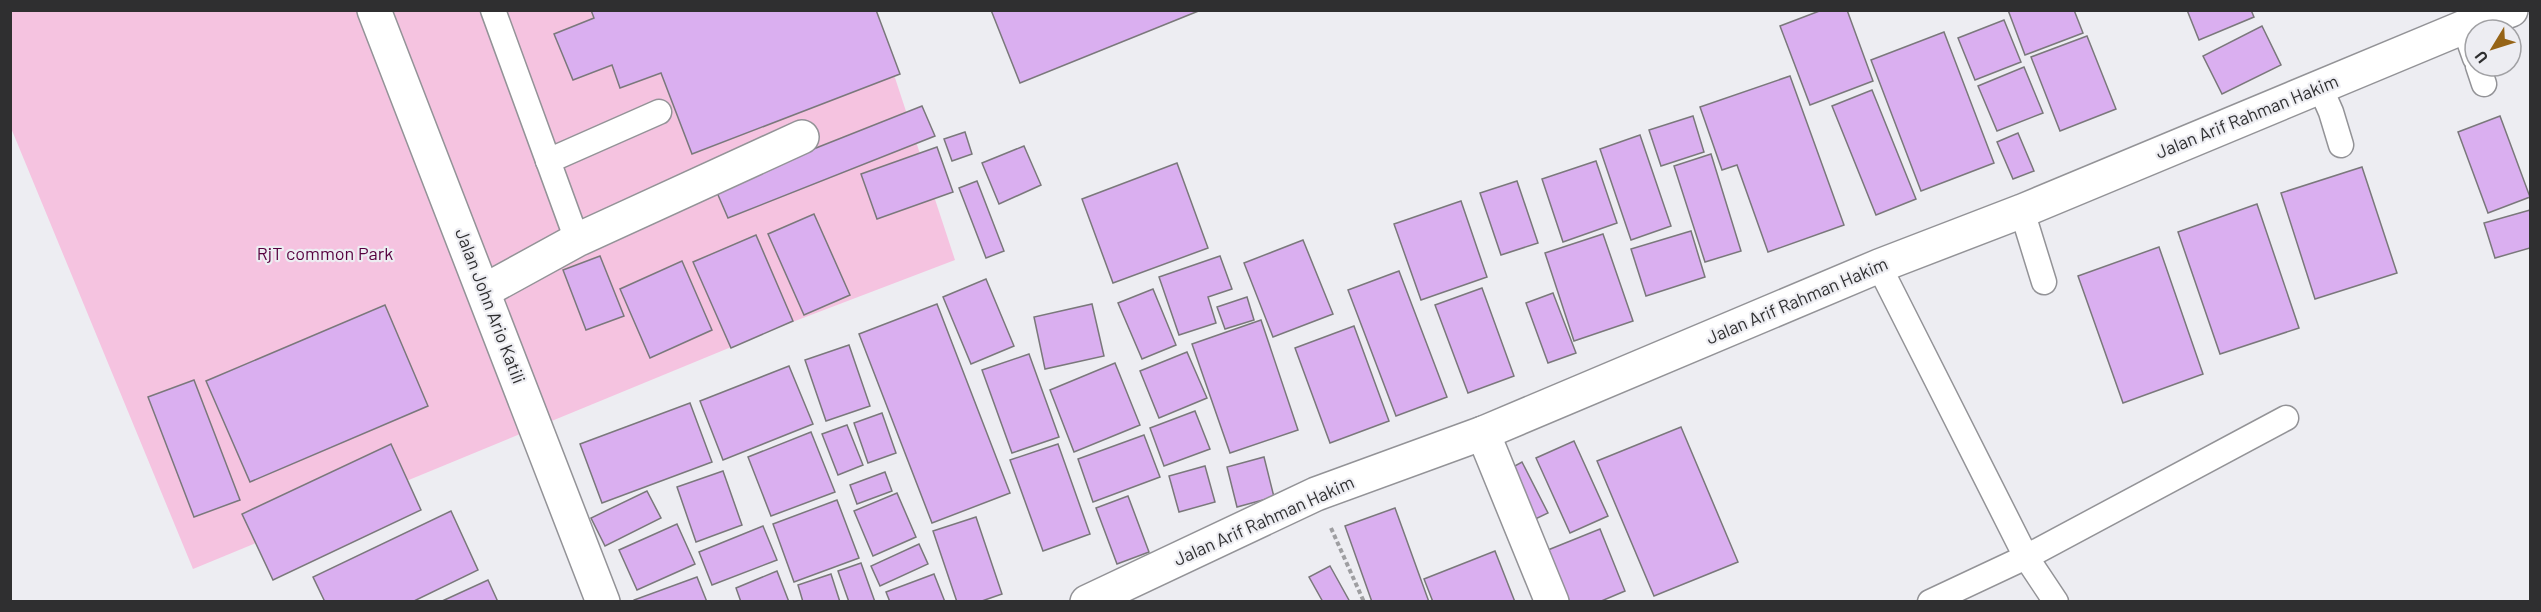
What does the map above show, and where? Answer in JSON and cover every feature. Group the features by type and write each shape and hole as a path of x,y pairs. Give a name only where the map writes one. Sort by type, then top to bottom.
{"street":[{"name":"Jalan John Ario Katili","path":"374,10 603,602"},
{"name":"Jalan Arif Rahman Hakim","path":"2489,18 2511,10"},
{"name":"Jalan Arif Rahman Hakim","path":"1087,602 1316,494 1482,433 1879,266 2022,211 2463,27"},
{"path":"484,291 577,240 802,137"},
{"path":"1482,433 1552,602"}],"lane":[{"path":"493,10 577,240"},
{"path":"2320,87 2331,112 2341,145"},
{"path":"548,161 659,112"},
{"path":"2022,211 2044,282"},
{"path":"1879,266 2026,557 2056,602"},
{"path":"1930,602 2026,557 2286,418"}],"path":[{"path":"1316,494 1364,602"}],"green space":[{"name":"RjT common Park","path":"10,11 873,11 955,260 782,326 193,569 11,128"}],"building":[{"path":"591,10 876,10 900,74 692,154 661,73 620,88 612,65 573,80 554,34 594,18"},
{"path":"991,10 1201,10 1020,83"},
{"path":"1822,10 1847,10 1873,81 1810,105 1780,26"},
{"path":"2008,10 2074,10 2083,33 2025,55"},
{"path":"2187,10 2251,10 2254,17 2199,40"},
{"path":"2004,20 2021,62 1975,80 1958,38"},
{"path":"2262,26 2281,65 2222,94 2203,56"},
{"path":"1944,32 1994,163 1921,191 1871,60"},
{"path":"2087,36 2116,109 2060,131 2031,57"},
{"path":"2024,67 2043,113 1997,131 1978,86"},
{"path":"1790,76 1844,225 1768,252 1737,165 1722,170 1700,107"},
{"path":"1872,90 1916,199 1876,215 1832,106"},
{"path":"922,106 935,136 728,218 715,188"},
{"path":"1693,116 1704,152 1661,166 1649,130"},
{"path":"2500,116 2530,197 2488,213 2458,132"},
{"path":"965,132 972,154 952,161 944,139"},
{"path":"2018,133 2034,171 2013,179 1997,142"},
{"path":"1640,135 1671,226 1631,240 1600,149"},
{"path":"1024,146 1041,185 999,204 982,163"},
{"path":"937,147 953,192 877,219 861,174"},
{"path":"1711,154 1741,251 1705,262 1674,166"},
{"path":"1596,161 1617,223 1563,242 1542,179"},
{"path":"1177,163 1208,248 1113,283 1082,199"},
{"path":"2362,167 2397,273 2315,299 2281,193"},
{"path":"977,181 1004,251 986,258 959,188"},
{"path":"1517,181 1538,243 1501,255 1480,193"},
{"path":"1461,201 1487,277 1421,300 1394,224"},
{"path":"2257,204 2299,328 2220,354 2178,232"},
{"path":"2530,210 2530,248 2495,258 2484,223"},
{"path":"814,214 850,295 804,315 768,234"},
{"path":"1691,231 1705,277 1646,296 1631,249"},
{"path":"1603,234 1633,321 1574,341 1545,253"},
{"path":"756,235 793,321 731,348 693,262"},
{"path":"1303,240 1333,314 1273,337 1244,263"},
{"path":"2159,247 2203,374 2123,403 2078,276"},
{"path":"600,256 624,316 586,330 563,270"},
{"path":"1220,256 1232,289 1208,297 1216,323 1179,335 1159,277"},
{"path":"682,261 712,330 650,358 620,289"},
{"path":"1399,271 1447,397 1396,416 1348,290"},
{"path":"986,279 1014,346 971,364 943,297"},
{"path":"1482,288 1514,376 1468,393 1435,305"},
{"path":"1153,289 1176,345 1142,359 1118,303"},
{"path":"1553,293 1576,353 1548,363 1526,303"},
{"path":"1247,297 1254,320 1225,329 1217,307"},
{"path":"937,304 1010,493 932,523 859,334"},
{"path":"1092,304 1104,356 1045,369 1034,317"},
{"path":"385,305 428,406 250,482 206,381"},
{"path":"1261,320 1298,430 1230,453 1192,344"},
{"path":"1354,326 1389,421 1330,443 1295,348"},
{"path":"849,345 870,406 826,421 805,360"},
{"path":"1187,352 1207,398 1159,418 1140,371"},
{"path":"1029,354 1059,437 1012,453 982,370"},
{"path":"1115,363 1140,425 1074,452 1050,390"},
{"path":"789,366 813,424 723,460 700,401"},
{"path":"194,380 240,500 194,517 148,397"},
{"path":"690,403 712,462 602,503 580,444"},
{"path":"1195,411 1210,449 1164,466 1150,428"},
{"path":"882,413 896,453 868,463 854,423"},
{"path":"847,425 863,465 838,475 822,434"},
{"path":"1681,427 1738,562 1654,596 1597,461"},
{"path":"811,432 835,492 771,516 748,457"},
{"path":"1144,435 1160,477 1093,502 1078,459"},
{"path":"1574,441 1608,516 1570,533 1536,458"},
{"path":"391,444 421,510 273,580 242,514"},
{"path":"1058,444 1090,534 1043,551 1010,460"},
{"path":"1264,457 1274,497 1237,507 1227,467"},
{"path":"1522,462 1548,513 1527,523 1502,473"},
{"path":"1205,466 1215,502 1179,512 1169,476"},
{"path":"723,471 742,525 696,542 677,487"},
{"path":"885,472 892,491 857,504 850,485"},
{"path":"647,491 661,518 605,546 591,518"},
{"path":"897,493 916,537 873,556 854,511"},
{"path":"1128,496 1149,552 1117,564 1096,508"},
{"path":"837,500 859,558 794,582 773,524"},
{"path":"1395,508 1429,602 1372,602 1345,526"},
{"path":"451,511 478,570 412,602 325,602 313,577"},
{"path":"976,517 1002,594 979,602 957,602 933,531"},
{"path":"677,524 695,564 637,590 619,550"},
{"path":"763,526 777,560 712,585 699,552"},
{"path":"1600,529 1625,591 1599,602 1558,602 1538,554"},
{"path":"919,544 928,564 880,586 871,566"},
{"path":"1495,551 1515,602 1433,602 1424,579"},
{"path":"861,563 875,602 849,602 838,571"},
{"path":"1330,566 1350,602 1323,602 1309,577"},
{"path":"777,571 789,602 741,602 736,588"},
{"path":"831,574 840,602 803,602 798,585"},
{"path":"934,574 945,602 890,602 886,592"},
{"path":"697,577 707,602 634,602 634,600"},
{"path":"488,580 498,602 440,602"}]}
